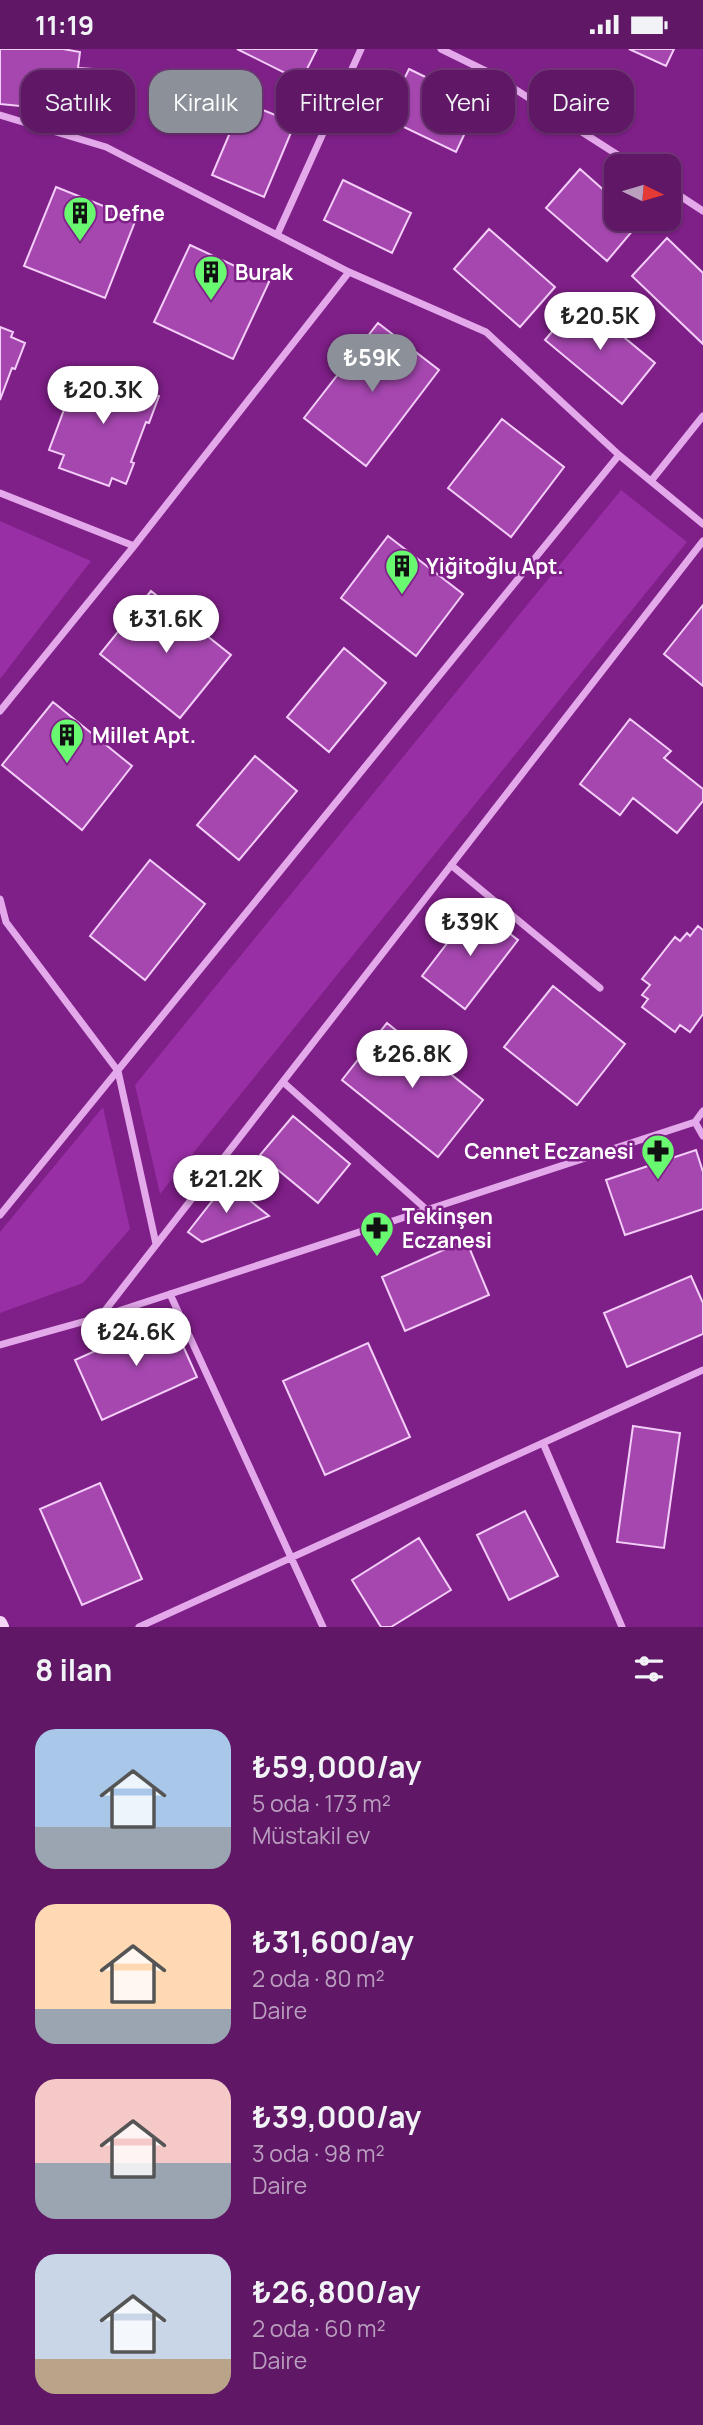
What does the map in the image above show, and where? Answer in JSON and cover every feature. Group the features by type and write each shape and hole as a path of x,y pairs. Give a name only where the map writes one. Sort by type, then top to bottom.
{"street":[{"path":"277,235 361,49"},
{"path":"441,49 490,73 616,154"},
{"path":"0,115 106,147 349,272 486,332 619,455 703,524"},
{"path":"681,197 703,211"},
{"path":"0,711 134,546 349,272"},
{"path":"651,481 703,416"},
{"path":"0,1215 619,455"},
{"path":"0,493 134,546"},
{"path":"100,1317 703,541"},
{"path":"451,865 600,988"},
{"path":"0,899 6,922 118,1072 156,1244"},
{"path":"282,1082 427,1210"},
{"path":"0,1345 100,1317 695,1122 703,1111"},
{"path":"695,1122 703,1136"},
{"path":"170,1294 323,1627"},
{"path":"139,1627 703,1370"},
{"path":"543,1443 622,1627"}],"shaded area":[{"path":"621,490 687,542 160,1194 135,1085"},
{"path":"0,521 91,561 0,679"},
{"path":"103,1107 130,1229 83,1283 0,1313 0,1232"}],"building":[{"path":"0,49 63,49 80,52 78,68 92,69 21,70 21,106 0,104"},
{"path":"237,49 317,49 306,70 279,70"},
{"path":"629,49 674,49 666,66"},
{"path":"409,69 422,75 422,133 465,133 456,152 408,129"},
{"path":"262,110 276,115 276,133 291,133 264,197 212,175 230,133 262,133"},
{"path":"580,169 604,190 604,231 632,231 607,261 546,208"},
{"path":"343,180 411,213 392,253 324,220"},
{"name":"Defne","path":"56,187 136,219 105,298 24,266"},
{"path":"489,229 555,287 520,327 454,269"},
{"path":"667,238 703,273 703,344 632,276"},
{"name":"Burak","path":"190,245 269,282 233,359 154,322"},
{"path":"579,300 655,363 622,404 545,340"},
{"path":"378,323 439,370 366,466 304,418"},
{"path":"0,327 13,332 11,337 25,343 0,400"},
{"path":"80,367 97,374 99,368 147,386 145,391 159,396 131,462 134,463 126,484 112,478 109,486 59,468 64,455 49,450"},
{"path":"502,419 564,467 511,537 448,488"},
{"name":"Yiğitoğlu Apt.","path":"388,536 463,594 416,656 341,598"},
{"path":"151,591 231,655 180,718 100,654"},
{"path":"703,605 703,686 664,654"},
{"path":"344,648 386,683 329,752 287,717"},
{"name":"Millet Apt.","path":"53,702 132,766 82,830 2,765"},
{"path":"630,719 671,751 664,758 703,789 703,801 677,833 633,798 620,815 580,784"},
{"path":"255,756 297,791 239,860 197,825"},
{"path":"150,860 205,904 145,980 90,936"},
{"path":"475,907 518,940 465,1009 422,976"},
{"path":"698,926 703,930 703,1014 690,1032 680,1025 675,1032 642,1007 648,999 642,995 650,985 642,979 675,937 680,941 687,933 690,936"},
{"path":"553,986 625,1044 577,1105 504,1047"},
{"path":"387,1023 483,1100 438,1157 342,1080"},
{"path":"293,1116 350,1164 318,1203 260,1155"},
{"path":"696,1150 703,1172 703,1209 625,1235 606,1180"},
{"path":"227,1182 269,1216 202,1242 188,1232"},
{"path":"466,1240 489,1295 405,1331 382,1277"},
{"path":"691,1276 703,1303 703,1334 627,1367 604,1313"},
{"path":"170,1317 197,1377 102,1420 75,1360"},
{"path":"368,1343 410,1437 325,1475 283,1381"},
{"path":"633,1426 680,1433 664,1548 617,1542"},
{"path":"100,1483 142,1579 82,1605 40,1509"},
{"path":"525,1511 558,1576 509,1600 477,1535"},
{"path":"419,1538 451,1590 391,1627 381,1627 352,1580"}],"place":[{"name":"Defne","path":"80,243"},
{"name":"Burak","path":"211,302"},
{"name":"Yiğitoğlu Apt.","path":"402,596"},
{"name":"Millet Apt.","path":"67,765"},
{"name":"Cennet Eczanesi","path":"658,1181"},
{"name":"Tekinşen Eczanesi","path":"377,1258"}]}
